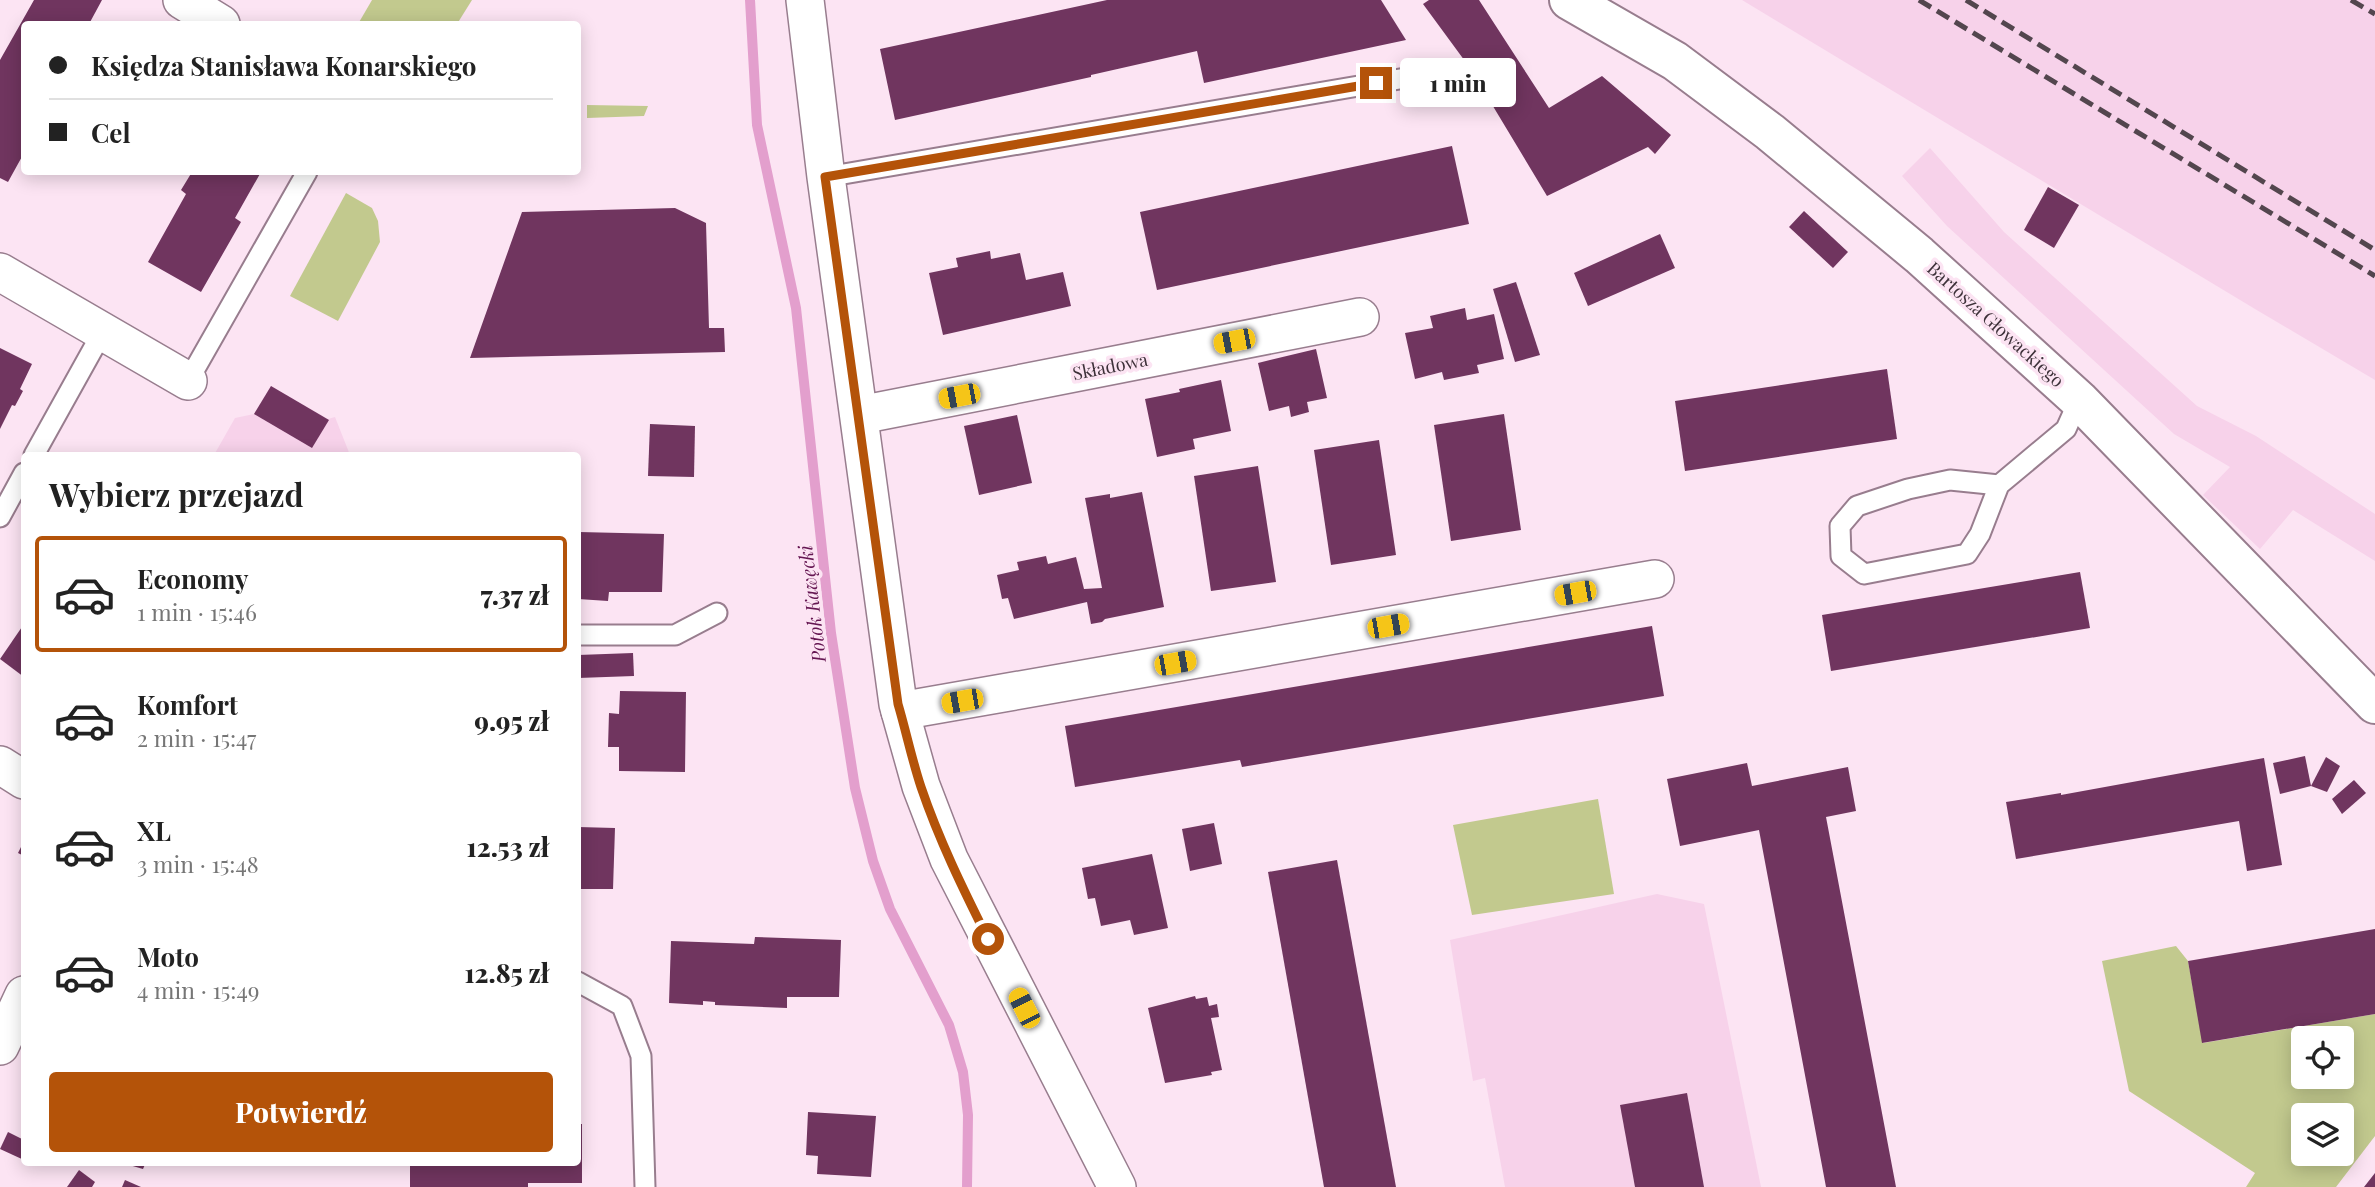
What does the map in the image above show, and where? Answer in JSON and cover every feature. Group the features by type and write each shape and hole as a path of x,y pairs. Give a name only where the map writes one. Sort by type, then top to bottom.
{"street":[{"path":"182,0 216,21"},
{"path":"805,0 825,177 900,711 921,786 949,859 1117,1187"},
{"name":"Bartosza Głowackiego","path":"1569,0 1675,61 1770,132 1919,255 2079,400 2375,704"},
{"path":"0,272 188,381"},
{"name":"Składowa","path":"859,415 1360,317"},
{"path":"900,711 1655,579"},
{"path":"0,765 21,778"},
{"path":"0,1046 21,1001"}],"lane":[{"path":"825,177 1429,74"},
{"path":"188,381 305,175"},
{"path":"36,452 103,331"},
{"path":"1999,485 1950,480 1908,489 1857,506 1840,526 1842,556 1864,574 1967,554 1980,534 1999,485 2066,429 2079,400"},
{"path":"0,517 21,478"},
{"path":"581,635 675,635 717,613"},
{"path":"581,984 622,1006 641,1056 645,1187"}],"shaded area":[{"path":"1742,0 2375,0 2375,380 2255,309"},
{"path":"1930,148 2004,232 2197,406 2256,436 2375,514 2375,561 2293,510 2260,549 2203,495 2230,467 2174,434 1947,226 1902,176"},
{"path":"271,386 328,419 335,417 349,452 216,452 235,418 254,414"},
{"path":"1657,894 1704,904 1761,1187 1505,1187 1485,1078 1473,1081 1450,940"}],"green space":[{"path":"372,0 472,0 459,21 360,21"},
{"path":"587,105 648,106 644,116 587,118"},
{"path":"346,193 372,208 378,221 380,242 338,321 290,296"},
{"path":"1598,799 1614,894 1472,915 1453,825"},
{"path":"2176,946 2188,961 2203,1043 2291,1028 2291,1089 2354,1089 2354,1026 2304,1026 2375,1014 2375,1136 2354,1163 2354,1103 2291,1103 2291,1166 2352,1166 2336,1187 2246,1187 2255,1173 2129,1091 2102,961"}],"building":[{"path":"34,0 102,0 91,21 22,21"},
{"path":"1107,0 1381,0 1406,40 1204,83 1197,51 895,120 880,49"},
{"path":"1429,0 1479,0 1549,108 1602,76 1671,135 1655,154 1648,147 1547,196 1470,68 1423,4"},
{"path":"21,23 21,158 8,182 0,178 0,60"},
{"path":"1452,146 1469,224 1157,290 1140,212"},
{"path":"190,175 259,175 235,218 241,222 201,292 148,262 186,194 181,190"},
{"path":"2048,187 2079,205 2054,248 2024,230"},
{"path":"675,208 706,223 709,328 724,328 725,352 470,358 522,212"},
{"path":"1804,211 1848,252 1833,268 1789,227"},
{"path":"1660,234 1675,268 1588,306 1574,273"},
{"path":"990,251 991,259 1020,253 1026,280 1063,272 1071,306 943,335 929,273 958,267 956,258"},
{"path":"1516,282 1540,355 1515,362 1493,289"},
{"path":"1465,308 1467,320 1494,314 1504,359 1477,365 1479,373 1444,380 1442,372 1415,379 1405,333 1433,328 1430,316"},
{"path":"0,348 32,364 20,389 23,391 15,406 12,405 0,429"},
{"path":"1316,349 1327,398 1307,402 1309,412 1291,417 1289,406 1269,411 1258,363"},
{"path":"1887,369 1897,439 1685,471 1675,401"},
{"path":"1221,380 1231,431 1193,439 1195,449 1157,457 1145,399"},
{"path":"271,386 329,420 312,448 254,414"},
{"path":"1504,414 1521,530 1451,541 1434,425"},
{"path":"1017,415 1032,483 979,495 964,426"},
{"path":"650,424 695,426 694,477 648,476"},
{"path":"1379,440 1396,555 1331,565 1314,450"},
{"path":"1258,466 1276,582 1211,591 1194,476"},
{"path":"1142,492 1164,607 1091,624 1087,602 1014,619 1008,598 1002,599 997,575 1019,570 1017,562 1046,556 1048,564 1076,557 1084,589 1102,588 1085,498 1110,494 1110,498"},
{"path":"581,532 664,534 662,592 609,592 608,601 581,599"},
{"path":"2080,572 2090,628 1831,671 1822,615"},
{"path":"1652,626 1664,696 1242,767 1240,760 1075,787 1065,726"},
{"path":"21,628 21,675 0,659"},
{"path":"633,653 634,676 581,678 581,655"},
{"path":"620,691 686,692 685,772 619,771 619,747 608,747 609,713 619,714"},
{"path":"2305,756 2311,786 2280,794 2273,763"},
{"path":"2326,757 2340,766 2327,792 2311,786"},
{"path":"2264,758 2282,865 2247,871 2239,821 2016,859 2006,802 2061,795"},
{"path":"1747,763 1752,786 1848,767 1856,811 1826,817 1896,1187 1826,1187 1759,830 1680,846 1667,779"},
{"path":"2354,780 2366,793 2342,814 2332,799"},
{"path":"1214,823 1222,864 1190,871 1182,829"},
{"path":"581,827 615,828 613,889 581,889"},
{"path":"1152,854 1168,928 1134,935 1130,920 1101,926 1095,898 1088,899 1082,868"},
{"path":"1337,860 1396,1187 1324,1187 1268,872"},
{"path":"2375,929 2375,1014 2202,1043 2188,961"},
{"path":"755,937 841,940 839,997 787,997 787,1008 715,1005 715,1002 703,1001 703,1005 669,1003 671,941 754,944"},
{"path":"1195,996 1196,999 1207,997 1209,1006 1217,1004 1219,1017 1211,1018 1222,1070 1211,1072 1212,1075 1165,1083 1148,1008"},
{"path":"1687,1093 1704,1187 1635,1187 1620,1105"},
{"path":"808,1112 876,1116 871,1177 817,1174 818,1156 806,1155"},
{"path":"582,1124 582,1183 528,1183 528,1187 410,1187 410,1166 581,1166"},
{"path":"8,1132 21,1138 21,1159 0,1149"},
{"path":"79,1170 95,1182 92,1187 67,1187"},
{"path":"2375,1173 2375,1187 2364,1187"},
{"path":"125,1180 141,1187 122,1187"}],"waterway":[{"name":"Potok Kawęcki","path":"750,0 757,125 796,308 831,633 855,788 873,861 890,909 949,1025 963,1072 968,1115 967,1187"}],"railway":[{"path":"1919,0 2375,276"},
{"path":"1966,0 2375,250"},
{"path":"2351,0 2375,14"}],"route":[{"path":"988,939 949,859 930,810 898,704 825,177 1376,83"}]}
